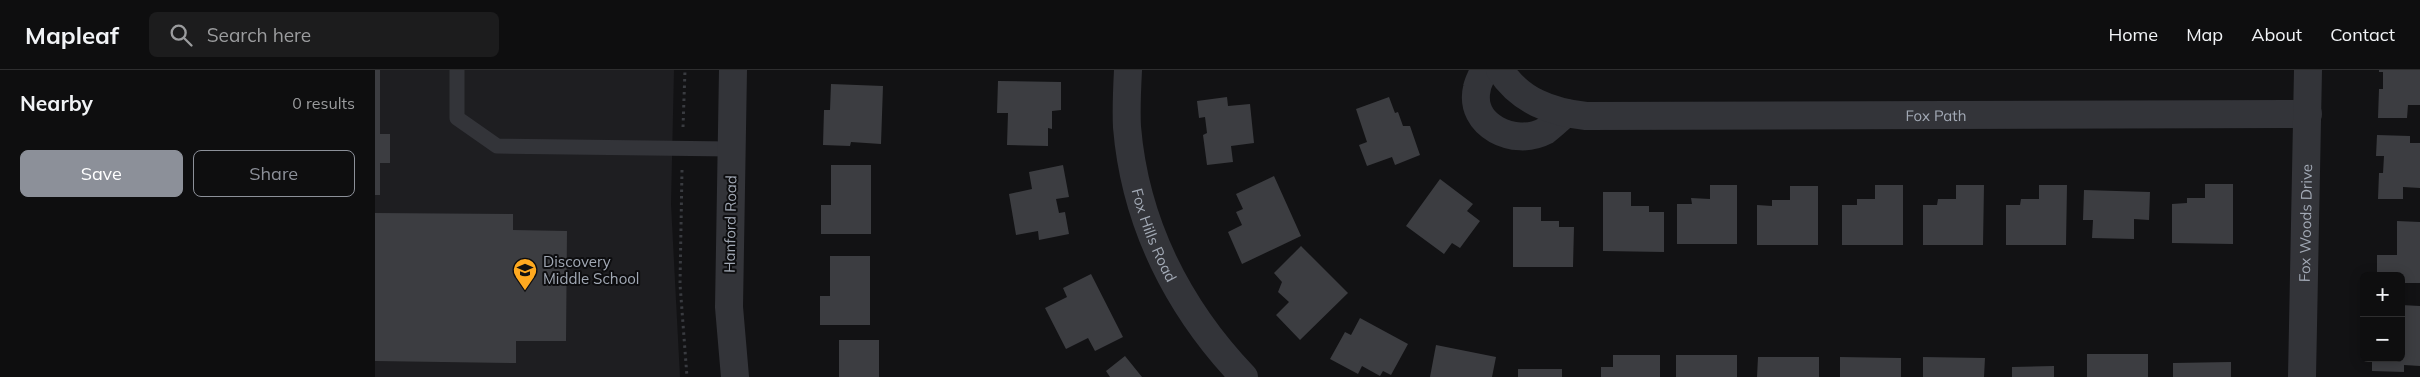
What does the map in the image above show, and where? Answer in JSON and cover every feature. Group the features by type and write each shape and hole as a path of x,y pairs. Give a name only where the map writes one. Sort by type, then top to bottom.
{"street":[{"name":"Hanford Road","path":"733,70 729,307 735,377"},
{"name":"Fox Hills Road","path":"1128,70 1127,125 1131,160 1143,215 1160,257 1187,307 1221,353 1244,377"},
{"path":"1484,70 1477,89 1477,104 1487,124 1496,131 1516,138 1534,134 1545,131 1566,114"},
{"name":"Fox Path","path":"1500,70 1509,82 1529,100 1566,114 1586,116 2308,114"},
{"name":"Fox Woods Drive","path":"2302,377 2308,70"}],"lane":[{"path":"457,70 457,118 497,146 731,149"}],"path":[{"path":"685,70 680,284 687,377"}],"shaded area":[{"name":"Discovery Middle School","path":"375,70 674,70 671,204 680,377 375,377"}],"building":[{"path":"375,70 380,70 380,134 390,134 390,163 380,163 380,195 375,195"},
{"path":"2379,70 2420,70 2420,105 2408,105 2407,118 2378,118 2379,89 2383,89 2383,72 2379,72"},
{"path":"998,81 1061,82 1061,110 1052,111 1052,129 1048,128 1048,146 1007,145 1008,113 997,113"},
{"path":"831,84 883,86 881,144 851,142 850,146 823,145 824,110 830,110"},
{"path":"1227,97 1228,106 1250,104 1254,143 1231,146 1233,162 1207,165 1203,135 1207,133 1205,117 1199,118 1197,101"},
{"path":"1389,97 1395,113 1398,112 1403,126 1410,126 1420,155 1395,165 1392,157 1367,166 1359,145 1367,142 1356,109"},
{"path":"2377,135 2410,136 2410,143 2420,143 2420,188 2403,187 2403,199 2378,199 2379,173 2383,173 2384,156 2376,156"},
{"path":"831,165 871,165 871,234 821,234 821,205 831,205"},
{"path":"1063,165 1069,197 1056,199 1059,213 1065,212 1069,234 1039,240 1038,231 1016,235 1009,194 1032,189 1029,172"},
{"path":"1274,176 1301,236 1242,264 1228,232 1242,225 1236,212 1243,209 1236,194"},
{"path":"1440,179 1473,204 1467,211 1480,221 1460,248 1452,243 1444,254 1406,226"},
{"path":"2205,184 2233,184 2233,244 2172,243 2172,204 2187,203 2187,198 2205,198"},
{"path":"1710,185 1737,185 1737,244 1677,244 1677,204 1692,204 1691,198 1710,199"},
{"path":"1875,185 1903,185 1903,245 1842,245 1842,205 1857,205 1857,199 1875,199"},
{"path":"1956,185 1984,185 1983,245 1923,245 1923,205 1937,205 1938,199 1956,199"},
{"path":"2039,185 2067,185 2066,245 2006,245 2006,205 2020,205 2021,199 2039,199"},
{"path":"1790,186 1818,186 1818,245 1757,245 1757,205 1772,206 1772,200 1790,200"},
{"path":"2084,190 2150,192 2149,220 2134,219 2134,239 2092,238 2093,220 2083,220"},
{"path":"1603,192 1631,192 1631,206 1649,206 1649,212 1664,212 1664,252 1603,251"},
{"path":"1513,207 1541,207 1541,221 1559,221 1559,227 1574,227 1573,267 1513,267"},
{"path":"375,213 513,214 513,230 567,231 566,341 516,341 516,363 375,361"},
{"path":"2397,221 2420,222 2420,283 2405,283 2405,272 2377,272 2377,255 2397,255"},
{"path":"1301,246 1348,293 1300,340 1276,315 1289,302 1278,292 1282,282 1274,273"},
{"path":"830,256 870,256 870,325 820,325 820,296 830,296"},
{"path":"1091,274 1123,337 1095,351 1088,338 1066,349 1045,308 1067,297 1063,288"},
{"path":"2405,305 2420,306 2420,366 2404,365 2404,372 2372,371 2372,362 2405,362"},
{"path":"1360,318 1408,344 1391,375 1383,371 1380,376 1362,366 1358,374 1330,359 1345,332 1351,335"},
{"path":"839,340 879,340 879,377 839,377"},
{"path":"1436,345 1496,357 1492,377 1430,377"},
{"path":"2087,354 2148,354 2148,377 2087,377"},
{"path":"1613,355 1660,355 1660,377 1601,377 1601,367 1613,367"},
{"path":"1676,355 1737,355 1737,377 1676,377"},
{"path":"1125,356 1142,377 1110,377 1106,371"},
{"path":"1758,357 1819,357 1819,377 1757,377"},
{"path":"1840,357 1901,358 1901,377 1840,377"},
{"path":"1923,357 1985,358 1984,377 1923,377"},
{"path":"2231,362 2231,377 2173,377 2173,363"},
{"path":"2054,366 2054,377 2012,377 2012,367"},
{"path":"1518,369 1562,369 1562,377 1518,377"}],"place":[{"name":"Discovery Middle School","path":"525,291"}]}
